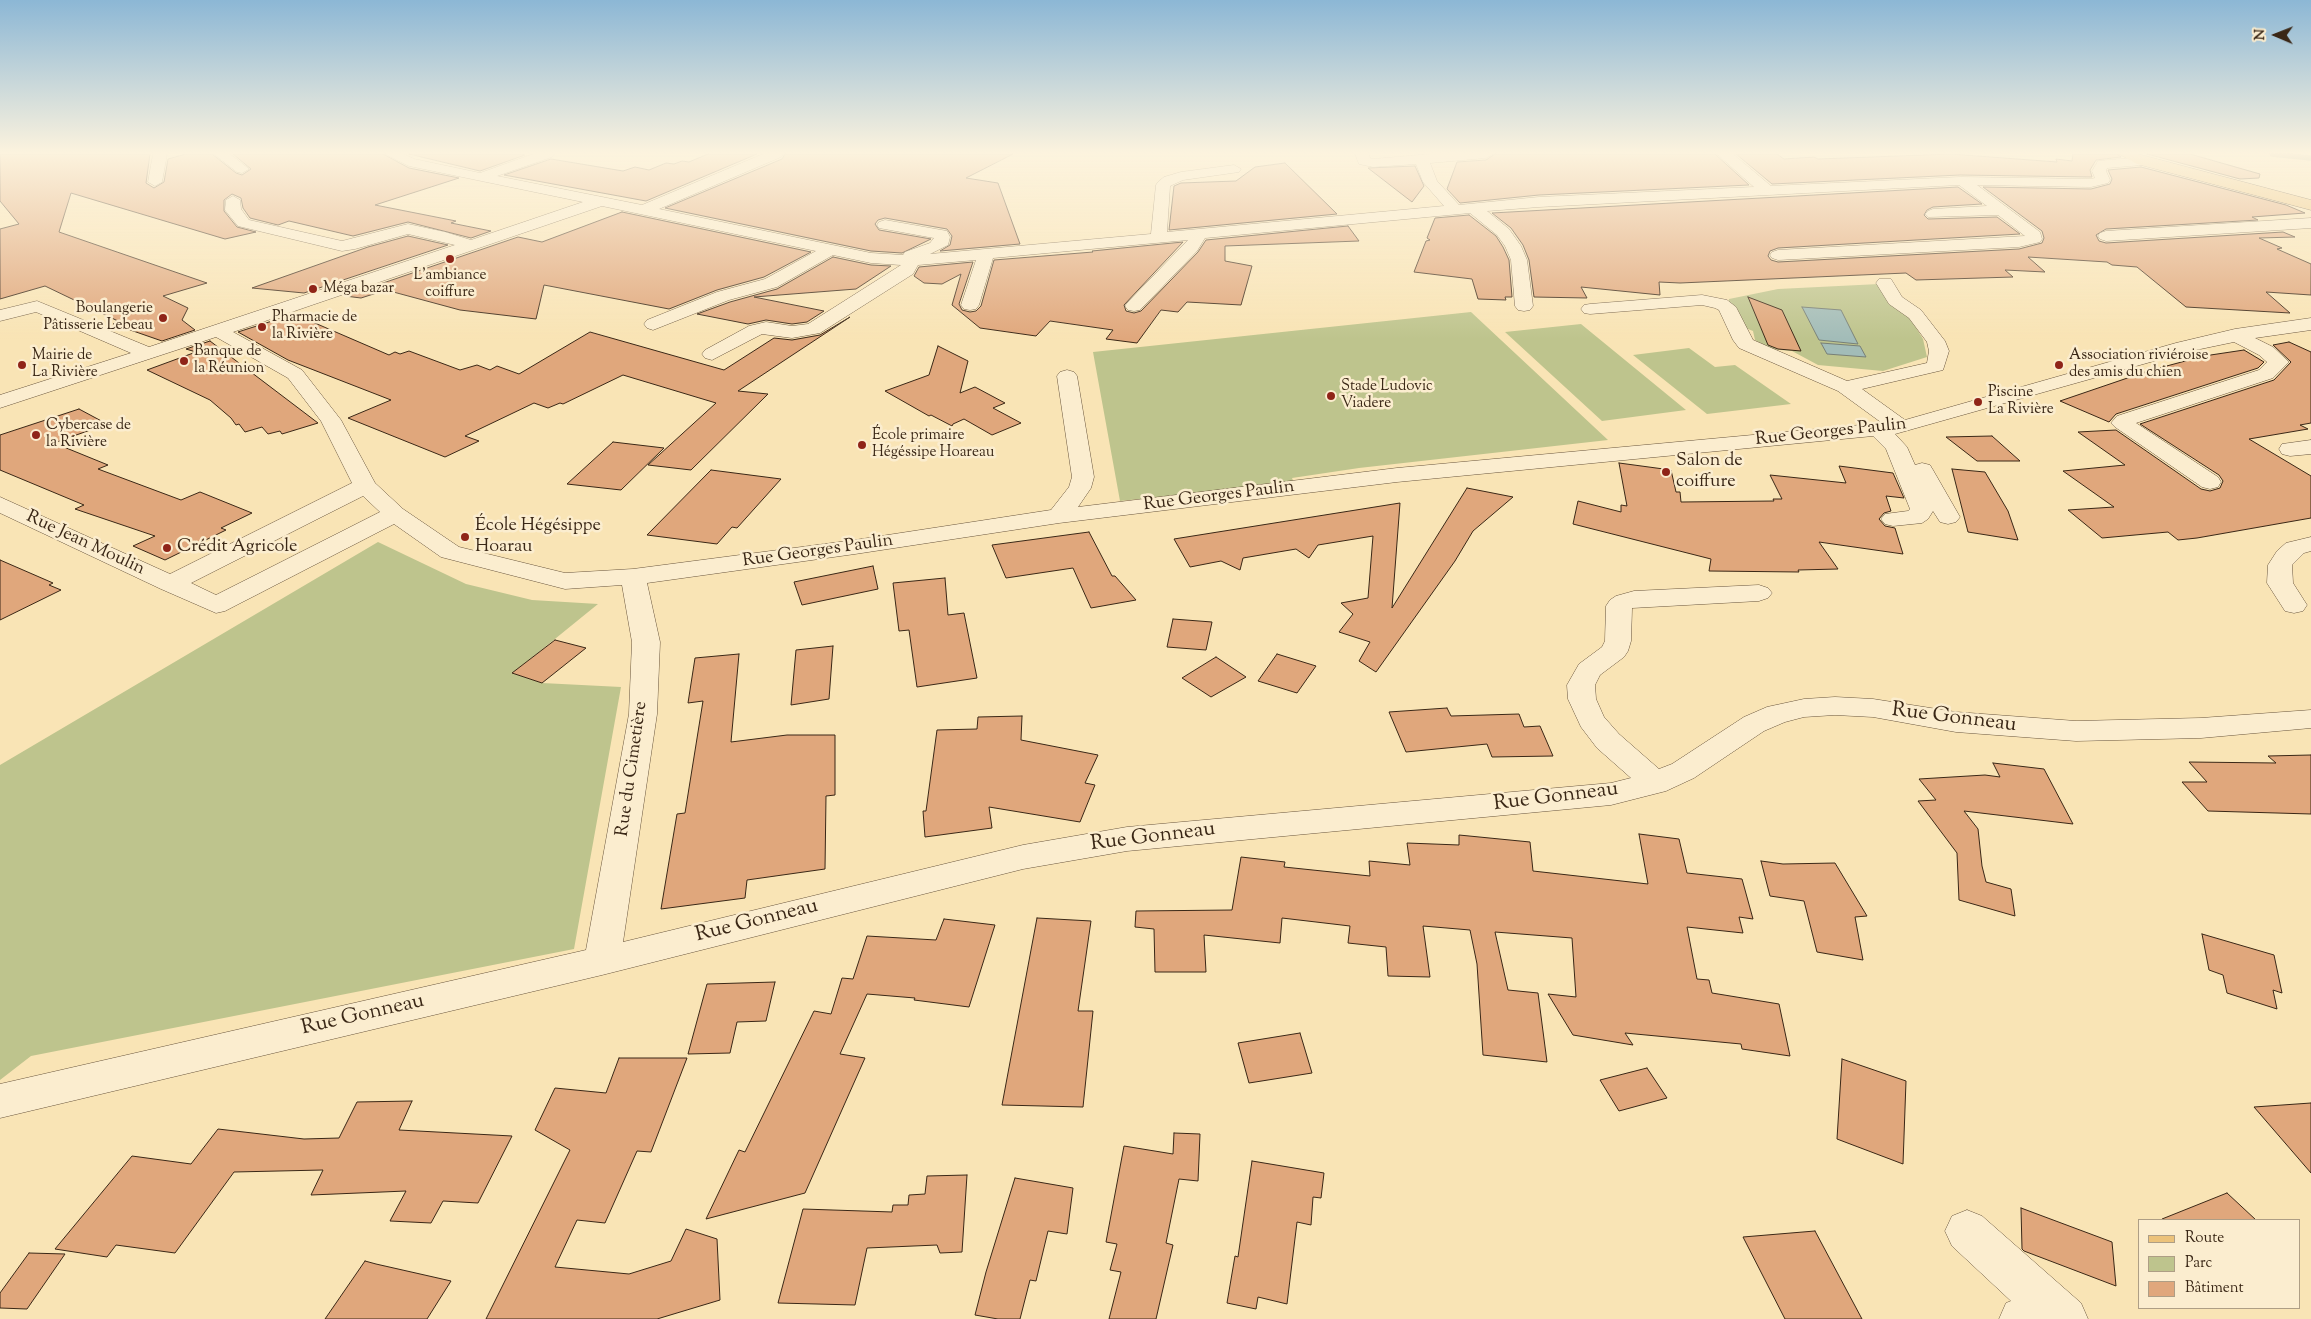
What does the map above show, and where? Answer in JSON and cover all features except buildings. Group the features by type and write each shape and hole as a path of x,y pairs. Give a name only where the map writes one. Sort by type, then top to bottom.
{"street":[{"path":"238,216 244,223 342,246 349,246 408,229 439,235 470,245"},
{"path":"0,402 557,216"},
{"path":"670,216 871,258 906,261 1385,216"},
{"path":"1160,237 1161,216"},
{"path":"1483,216 1503,232 1513,246 1519,260 1524,306"},
{"path":"1778,254 2019,242 2034,239 2032,232 2009,216"},
{"path":"2106,236 2311,224"},
{"path":"885,225 941,234 942,242 906,261"},
{"path":"1134,306 1191,248 1200,233"},
{"path":"653,324 723,296 771,283 830,250"},
{"path":"970,305 986,253"},
{"path":"712,354 756,330 766,328 792,332 813,329 907,270 906,261"},
{"path":"1845,387 1930,368 1936,366 1938,362 1939,351 1936,342 1927,328 1915,314 1895,300 1885,283"},
{"path":"1590,309 1702,300 1728,307 1742,340 1746,344 1845,387 1904,436 1948,517"},
{"path":"0,316 37,306 147,353"},
{"name":"Rue Georges Paulin","path":"216,330 295,374 331,420 365,486 395,514 450,552 565,581 633,577 855,547 1059,516 1398,475 1892,427 2183,347 2279,327 2311,324"},
{"path":"2210,482 2122,423 2124,420 2266,374 2279,362 2266,351 2235,335"},
{"path":"1059,516 1080,488 1083,477 1067,376"},
{"path":"1892,427 1896,447 1922,508 1920,514 1914,518 1893,520"},
{"path":"170,584 365,486"},
{"name":"Rue Jean Moulin","path":"0,504 216,605 395,514"},
{"path":"2294,605 2280,583 2280,565 2295,548 2311,544"},
{"name":"Rue du Cimetière","path":"602,961 643,714 646,642 633,577"},
{"path":"1654,784 1608,741 1591,720 1582,699 1582,685 1589,670 1614,651 1618,642 1618,606 1625,601 1634,599 1759,593"},
{"name":"Rue Gonneau","path":"0,1101 602,961 1023,857 1127,839 1612,794 1654,784 1683,771 1754,724 1776,714 1804,708 1836,706 1873,708 1956,722 2076,731 2200,728 2311,718"},
{"path":"1967,1231 2065,1319"},
{"path":"2022,1319 2041,1319"}],"green space":[{"path":"1879,284 1906,311 1923,339 1927,357 1883,371 1818,365 1792,351 1769,349 1755,340 1753,331 1738,325 1729,304 1729,299 1778,289"},
{"name":"Stade Ludovic Viadere","path":"1471,312 1608,440 1359,468 1292,478 1294,483 1120,501 1093,352"},
{"path":"1581,324 1686,410 1602,421 1505,332"},
{"path":"1689,348 1715,367 1735,365 1791,404 1707,414 1633,355"},
{"path":"378,542 466,584 532,600 598,604 513,673 542,683 621,687 574,949 31,1056 0,1080 0,765"}],"water":[{"path":"1802,307 1841,310 1858,344 1819,340"},
{"path":"1821,343 1860,346 1866,357 1827,354"}],"place":[{"name":"L'ambiance coiffure","path":"450,259"},
{"name":"Méga bazar","path":"313,289"},
{"name":"Boulangerie Pâtisserie Lebeau","path":"163,318"},
{"name":"Pharmacie de la Rivière","path":"262,327"},
{"name":"Banque de la Réunion","path":"184,361"},
{"name":"Mairie de La Rivière","path":"22,365"},
{"name":"Association riviéroise des amis du chien","path":"2059,365"},
{"name":"Stade Ludovic Viadere","path":"1331,396"},
{"name":"Piscine La Rivière","path":"1978,402"},
{"name":"Cybercase de la Rivière","path":"36,435"},
{"name":"École primaire Hégéssipe Hoareau","path":"862,445"},
{"name":"Salon de coiffure","path":"1666,472"},
{"name":"École Hégésippe Hoarau","path":"465,537"},
{"name":"Crédit Agricole","path":"167,548"}]}
